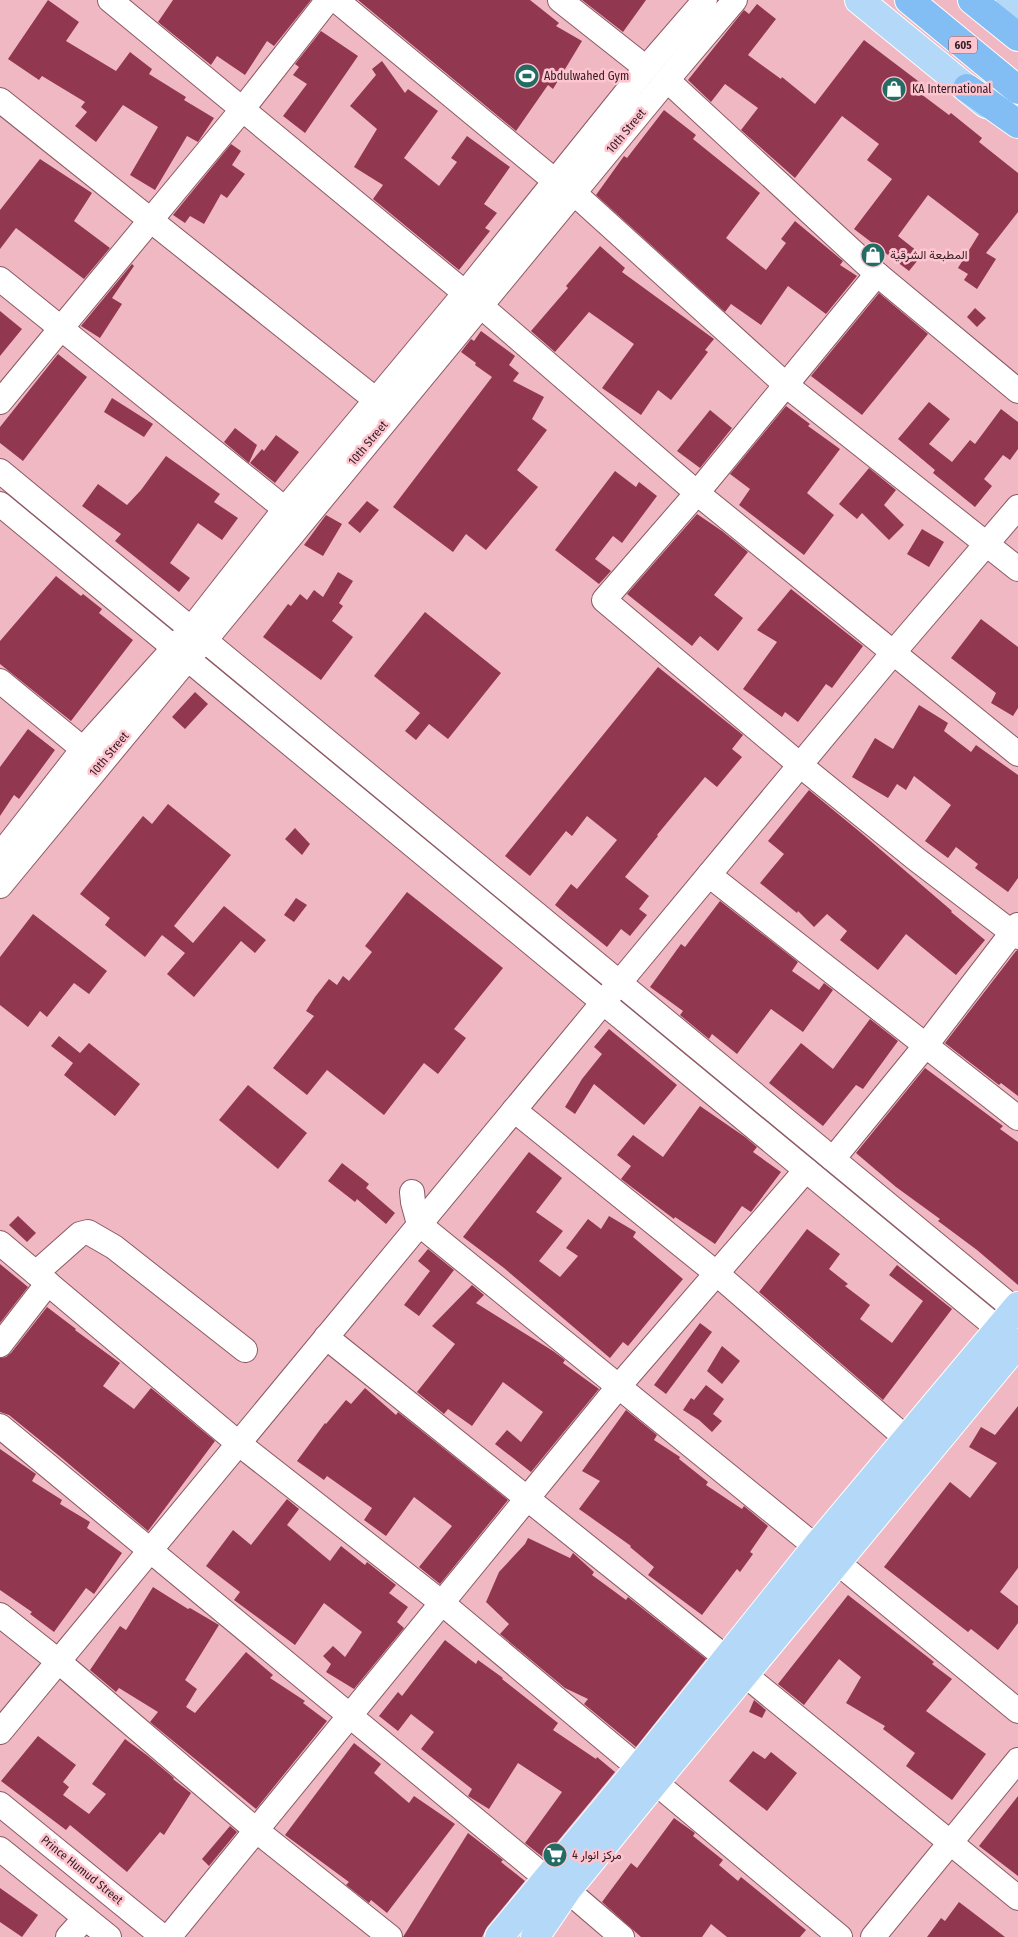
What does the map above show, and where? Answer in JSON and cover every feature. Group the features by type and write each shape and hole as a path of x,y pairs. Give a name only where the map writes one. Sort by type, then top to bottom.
{"highway":[{"name":"605","path":"909,0 1018,90"},
{"path":"972,0 1018,38"},
{"path":"968,88 1018,124"}],"main road":[{"path":"860,0 1018,131"},
{"path":"871,0 900,32"},
{"path":"1010,0 1018,7"},
{"path":"499,1937 557,1885 827,1555 916,1461 1015,1327"},
{"path":"535,1937 557,1885"}],"street":[{"path":"110,0 473,300 697,493 1018,754"},
{"path":"0,402 243,109 328,0"},
{"path":"336,0 564,187 786,385 1018,568"},
{"path":"560,0 646,68"},
{"name":"10th Street","path":"0,854 83,750 199,634 564,187 646,68 705,0"},
{"name":"10th Street","path":"564,187 667,80 735,0"},
{"path":"667,80 877,274 1018,391"},
{"path":"0,100 376,400"},
{"path":"833,1159 1016,932 916,859 800,765 604,600 697,493 877,274"},
{"path":"0,279 286,509"},
{"name":"10th Street","path":"199,634 286,509 376,400 473,300"},
{"path":"0,470 833,1159 1015,1327"},
{"path":"0,504 806,1170 1015,1327"},
{"path":"0,1732 709,874 893,653 1018,507"},
{"name":"10th Street","path":"0,886 182,653"},
{"path":"0,680 83,750"},
{"path":"709,874 1018,1118"},
{"path":"514,1110 716,1273 916,1461"},
{"path":"169,1937 619,1386 806,1170"},
{"path":"412,1192 419,1224 1018,1711"},
{"path":"0,1345 42,1278 80,1234 88,1232 114,1247 245,1350"},
{"path":"0,1243 238,1443 442,1604 840,1937"},
{"path":"326,1337 735,1666 1018,1898"},
{"path":"0,1426 150,1549 349,1717 622,1937"},
{"path":"0,1615 58,1661 257,1831 390,1937"},
{"path":"873,1937 1018,1760"},
{"name":"Prince Humud Street","path":"0,1804 163,1937"},
{"path":"0,1850 109,1937"},
{"path":"68,1937 85,1918"}],"building":[{"path":"48,0 79,22 66,41 116,71 130,52 152,69 149,74 186,97 184,100 214,118 198,142 187,136 155,190 130,175 158,127 123,105 96,142 75,126 87,112 81,107 85,102 42,76 39,80 8,59"},
{"path":"173,0 311,0 274,46 267,41 245,75 217,56 211,65 158,22"},
{"path":"358,0 530,0 559,23 556,26 582,41 553,89 548,85 516,131"},
{"path":"582,0 646,0 623,32"},
{"path":"757,4 776,19 748,55 781,79 782,77 815,104 864,40 922,84 917,91 949,115 951,113 982,138 979,142 1018,173 1018,212 986,253 996,259 977,289 964,280 968,274 958,268 979,234 928,195 898,236 922,255 909,271 854,229 892,179 867,160 879,144 842,116 795,178 741,130 758,108 725,84 711,102 688,80 744,10 749,14"},
{"path":"321,31 358,56 305,133 283,116 307,84 293,75 299,67 295,64"},
{"path":"382,61 405,93 408,89 438,111 404,158 439,186 457,162 451,158 467,136 510,167 484,204 497,213 485,228 490,231 459,270 373,199 383,185 354,167 377,129 350,106 376,75 372,69"},
{"path":"664,110 696,135 693,139 760,193 726,238 766,270 786,243 781,239 795,221 843,261 840,265 857,276 826,314 788,286 761,325 731,304 725,312 596,195 624,156 627,158"},
{"path":"231,144 241,151 232,165 245,174 227,198 221,194 204,224 190,216 185,223 173,215"},
{"path":"40,159 92,193 74,221 110,248 84,279 16,228 0,249 0,210"},
{"path":"600,246 625,268 622,272 714,339 705,350 708,352 671,400 658,390 641,415 602,388 634,344 589,312 555,352 531,331 568,288 566,286"},
{"path":"132,264 134,266 112,298 122,304 100,338 81,326"},
{"path":"879,293 928,334 862,415 811,376"},
{"path":"975,308 986,318 977,327 967,317"},
{"path":"0,311 22,329 0,356"},
{"path":"481,331 515,356 509,365 519,373 513,381 544,397 532,419 547,430 517,470 538,487 486,550 466,534 453,552 393,507 492,377 461,352 471,339 474,341"},
{"path":"58,354 87,377 23,461 0,443 0,427"},
{"path":"112,398 153,424 144,437 104,412"},
{"path":"929,402 950,419 929,444 952,462 970,440 975,444 1001,409 1018,422 1018,449 1010,460 1003,455 984,479 992,486 975,507 933,473 935,470 898,439"},
{"path":"786,406 810,424 808,426 840,449 807,493 834,515 804,555 739,505 750,489 730,474"},
{"path":"710,410 732,428 700,468 677,451"},
{"path":"235,428 257,445 249,463 224,442"},
{"path":"276,435 299,452 275,483 250,463 262,449 264,451"},
{"path":"166,456 220,494 214,502 238,518 222,540 198,523 170,563 190,578 179,592 115,541 121,534 82,506 98,484 127,505 141,490"},
{"path":"869,468 896,490 884,505 904,525 889,540 862,513 857,519 839,504"},
{"path":"615,471 636,487 639,482 657,496 622,543 613,536 595,559 611,571 599,584 555,550"},
{"path":"367,501 379,510 360,533 348,523"},
{"path":"697,514 748,552 714,595 743,618 718,651 700,636 692,646 627,594"},
{"path":"326,515 342,524 323,556 304,545"},
{"path":"922,529 944,542 929,567 907,554"},
{"path":"338,572 353,581 339,603 343,606 332,621 353,637 321,680 263,637 288,604 291,606 300,594 307,600 314,590 323,597"},
{"path":"56,576 81,596 83,594 102,609 99,613 133,640 71,721 0,664 0,641"},
{"path":"791,589 863,646 832,688 826,684 798,722 785,712 782,717 743,689 777,642 757,630"},
{"path":"425,612 501,673 448,739 429,724 416,740 405,731 420,713 374,676"},
{"path":"981,619 1018,647 1018,708 1013,716 991,703 996,693 951,658"},
{"path":"658,667 743,735 732,749 742,757 717,787 705,777 625,877 649,896 639,909 647,915 630,936 621,929 607,947 555,905 571,884 577,889 617,840 587,816 572,836 566,831 530,876 505,856"},
{"path":"195,692 208,704 185,729 172,717"},
{"path":"919,705 948,723 944,731 971,752 976,745 1018,775 1018,878 1008,892 975,868 978,864 956,847 948,858 925,841 951,805 914,776 906,790 897,784 888,798 852,777 875,738 893,749"},
{"path":"28,729 55,750 19,799 14,795 0,816 0,767"},
{"path":"809,790 985,940 956,975 906,934 878,970 840,940 847,931 827,914 814,927 798,911 797,913 760,883 784,854 768,841"},
{"path":"168,804 231,855 174,926 193,943 224,906 266,940 255,953 241,941 194,997 167,974 185,953 162,935 145,957 105,925 110,918 80,894 143,816 152,824"},
{"path":"295,828 310,844 302,855 285,839"},
{"path":"407,892 503,968 454,1029 466,1038 438,1074 424,1063 384,1115 327,1070 307,1095 273,1068 314,1016 306,1011 315,997 329,979 337,985 343,976 349,981 372,952 365,946"},
{"path":"296,898 307,905 294,922 284,915"},
{"path":"720,901 798,962 792,971 819,990 824,983 833,990 803,1032 771,1009 737,1054 712,1034 709,1039 680,1015 683,1011 650,987 681,944 685,947"},
{"path":"33,914 107,971 89,994 74,983 47,1017 40,1011 28,1027 0,1005 0,957"},
{"path":"1018,950 1018,1096 1001,1083 999,1085 945,1043"},
{"path":"870,1019 898,1041 863,1089 856,1085 823,1126 769,1083 801,1043 833,1069"},
{"path":"609,1029 677,1085 644,1125 594,1084 575,1114 565,1107 582,1079 602,1054 594,1047"},
{"path":"59,1036 80,1053 89,1043 140,1084 115,1116 64,1075 73,1063 51,1046"},
{"path":"925,1068 1003,1126 1000,1129 1018,1142 1018,1285 977,1250 938,1221 940,1219 896,1187 856,1153"},
{"path":"248,1085 307,1133 278,1169 219,1120"},
{"path":"700,1106 745,1137 757,1147 753,1152 781,1172 751,1212 742,1206 715,1244 675,1217 674,1219 621,1179 631,1166 617,1155 633,1135 663,1157"},
{"path":"529,1152 562,1178 536,1212 563,1231 539,1261 560,1277 578,1256 566,1248 588,1219 601,1229 609,1216 636,1232 633,1237 683,1279 628,1346 623,1342 610,1358 504,1268 463,1237"},
{"path":"342,1163 369,1184 366,1188 395,1213 386,1224 357,1199 355,1202 328,1181"},
{"path":"18,1216 36,1233 27,1242 9,1225"},
{"path":"807,1229 840,1254 829,1269 848,1284 845,1286 870,1305 860,1319 892,1343 923,1301 889,1275 897,1265 952,1309 883,1400 759,1292"},
{"path":"428,1249 454,1270 419,1316 404,1305 430,1271 418,1261"},
{"path":"0,1264 28,1287 0,1323"},
{"path":"472,1285 484,1295 476,1303 553,1351 565,1360 563,1363 599,1389 531,1472 495,1444 507,1430 521,1442 543,1412 503,1382 472,1426 448,1409 444,1414 417,1392 455,1344 432,1326"},
{"path":"47,1307 120,1363 103,1386 134,1409 151,1388 215,1441 148,1531 9,1415 0,1412 0,1358 6,1357 11,1353"},
{"path":"700,1323 712,1332 666,1394 654,1385"},
{"path":"722,1346 740,1361 722,1384 707,1371"},
{"path":"706,1385 724,1399 713,1414 722,1421 712,1432 699,1420 683,1410 691,1398 694,1400"},
{"path":"365,1388 396,1415 398,1412 508,1500 440,1584 419,1567 452,1526 414,1497 386,1536 364,1520 372,1508 327,1476 324,1480 297,1461 325,1423 346,1400 351,1404"},
{"path":"1018,1406 1018,1568 1000,1592 1018,1606 1018,1623 998,1650 971,1629 968,1632 884,1567 950,1482 970,1498 997,1463 969,1447 981,1427 995,1435"},
{"path":"626,1410 657,1435 654,1440 680,1457 679,1459 708,1482 706,1485 742,1509 744,1506 768,1526 750,1552 753,1554 740,1572 737,1569 702,1615 648,1575 654,1567 631,1546 579,1509 600,1481 582,1471"},
{"path":"0,1449 36,1474 32,1481 62,1500 60,1504 90,1522 87,1528 122,1553 94,1594 86,1588 54,1632 30,1614 32,1612 0,1590"},
{"path":"287,1499 299,1509 287,1525 330,1561 341,1546 365,1565 367,1562 396,1585 389,1593 408,1607 397,1622 404,1628 354,1689 326,1672 331,1664 323,1656 333,1646 345,1657 362,1632 324,1603 295,1645 234,1600 240,1592 206,1566 233,1530 251,1545"},
{"path":"528,1538 570,1558 573,1553 594,1572 592,1575 626,1600 628,1597 706,1659 636,1747 584,1704 588,1699 565,1688 500,1634 509,1624 486,1602 499,1572 525,1544"},
{"path":"153,1587 188,1609 190,1608 219,1625 185,1680 197,1689 186,1707 195,1713 246,1652 273,1675 270,1678 305,1701 303,1703 327,1721 256,1809 150,1722 158,1712 119,1688 116,1692 90,1670 120,1626 126,1630"},
{"path":"848,1595 934,1662 932,1664 952,1679 926,1711 986,1754 952,1800 906,1766 915,1753 883,1729 885,1726 846,1703 861,1677 839,1659 804,1705 778,1684"},
{"path":"445,1640 476,1664 478,1660 503,1678 558,1723 553,1730 596,1759 597,1757 615,1772 544,1858 525,1843 562,1792 518,1763 489,1809 468,1796 472,1789 421,1749 434,1732 411,1714 398,1731 379,1716 398,1692 402,1696"},
{"path":"754,1700 766,1710 762,1718 749,1712"},
{"path":"38,1736 76,1765 63,1782 69,1787 63,1795 89,1814 106,1794 92,1784 125,1739 191,1793 164,1835 160,1832 127,1872 70,1825 66,1830 1,1781"},
{"path":"354,1743 381,1764 374,1773 409,1803 414,1796 455,1824 387,1913 371,1900 369,1903 346,1885 349,1882 285,1835"},
{"path":"753,1751 765,1759 771,1752 797,1773 767,1811 729,1781"},
{"path":"1018,1796 1018,1876 979,1846"},
{"path":"674,1818 695,1833 693,1836 723,1860 719,1865 738,1881 741,1877 806,1930 800,1937 727,1937 711,1924 702,1937 641,1937 602,1902 631,1863 637,1868"},
{"path":"230,1826 237,1832 209,1866 202,1859"},
{"path":"468,1833 503,1860 501,1862 525,1881 487,1927 482,1937 403,1937"},
{"path":"0,1888 38,1915 22,1937 0,1922"},
{"path":"959,1902 1005,1937 927,1937 941,1918 945,1921"}],"place":[{"name":"Abdulwahed Gym","path":"527,76"},
{"name":"KA International","path":"894,89"},
{"name":"المطبعة الشرقية","path":"873,255"},
{"name":"مركز انوار 4","path":"555,1855"}]}
